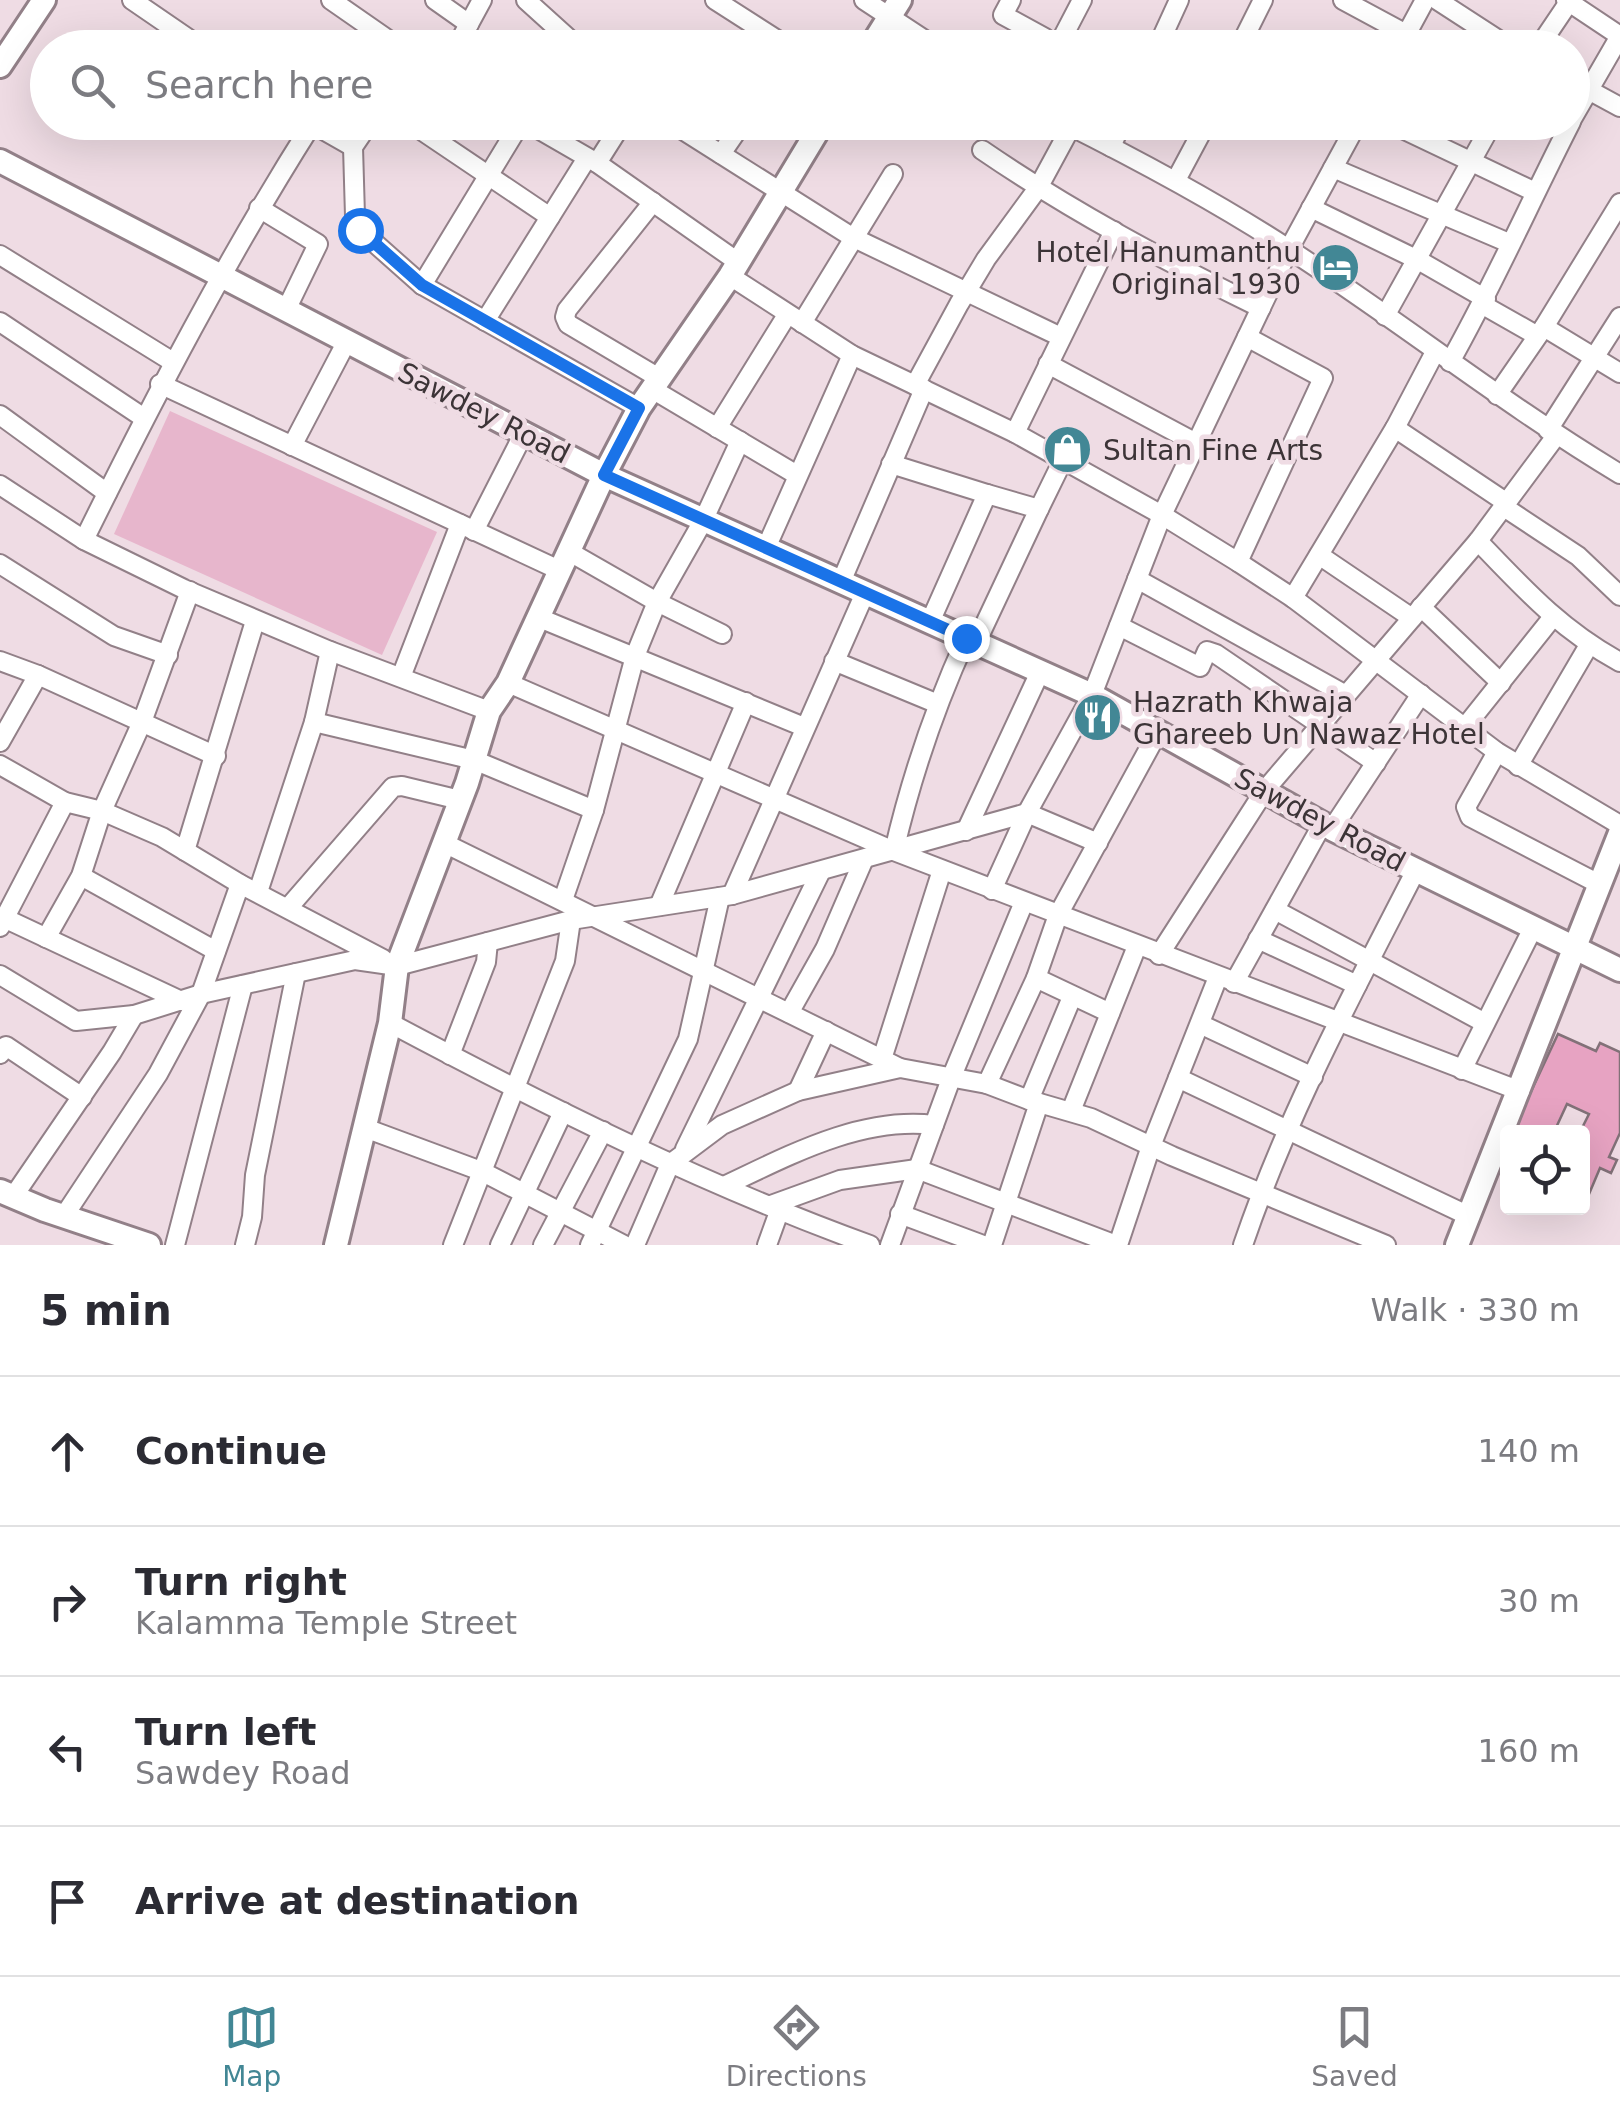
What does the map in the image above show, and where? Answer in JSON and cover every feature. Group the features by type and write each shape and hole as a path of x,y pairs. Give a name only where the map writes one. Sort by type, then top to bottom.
{"street":[{"path":"0,66 44,0"},
{"path":"132,0 176,30"},
{"path":"331,0 374,30"},
{"path":"434,0 469,24"},
{"path":"466,30 482,0"},
{"path":"526,0 559,30"},
{"path":"715,0 762,30"},
{"path":"864,0 894,9 917,30"},
{"path":"1011,0 1003,15 1030,30"},
{"path":"1064,30 1082,0"},
{"path":"1248,30 1264,0"},
{"path":"1342,0 1386,30"},
{"path":"1408,30 1424,0"},
{"path":"1437,0 1483,30"},
{"path":"1163,30 1175,1"},
{"path":"1549,30 1567,1 1620,36 1590,72"},
{"path":"1590,90 1620,106"},
{"path":"84,540 160,384 300,140"},
{"path":"340,140 353,147"},
{"path":"358,140 353,147 355,216 360,230 422,285 485,321 650,392 797,475"},
{"path":"436,140 550,217"},
{"path":"422,285 513,140"},
{"path":"555,140 653,202 794,319 852,356 1015,434 1162,515 1293,598 1497,752 1620,825"},
{"path":"485,321 550,217 608,140"},
{"path":"699,140 852,237 969,290 1061,338"},
{"path":"721,154 731,140"},
{"path":"336,1245 390,1023 397,966 489,711 508,683 604,475 650,392 734,269 812,140"},
{"path":"841,582 938,338 986,259 1038,188 1059,140"},
{"path":"1097,140 1176,180 1289,249 1552,433 1620,474"},
{"path":"1112,147 1115,140"},
{"path":"1176,180 1193,140"},
{"path":"992,890 1027,813 1092,696 1162,515 1196,443 1289,249 1348,140"},
{"path":"1424,140 1536,192"},
{"path":"1385,316 1482,140"},
{"path":"1293,598 1395,428 1484,302 1562,140"},
{"path":"982,150 1038,188 1164,260 1261,308"},
{"name":"Sawdey Road","path":"0,161 604,475 1092,696 1416,872 1620,970"},
{"path":"1333,168 1510,243"},
{"path":"717,428 892,174"},
{"path":"650,392 568,324 565,317 653,202"},
{"path":"1497,395 1620,203"},
{"path":"259,208 318,244 286,310"},
{"path":"1311,208 1418,260 1484,302 1620,374"},
{"path":"1015,434 1114,231"},
{"path":"0,255 173,362"},
{"path":"1159,955 1266,790 1505,505 1620,317"},
{"path":"0,322 144,418"},
{"path":"1238,562 1323,378 1247,337"},
{"path":"292,446 347,341"},
{"path":"766,548 852,356"},
{"path":"1048,364 1196,443"},
{"path":"160,384 467,528 564,560 722,634"},
{"path":"0,415 107,493"},
{"path":"1395,428 1578,556 1620,596"},
{"path":"401,677 467,528 524,433"},
{"path":"563,900 594,810 635,656 657,602 703,521 740,441"},
{"path":"894,851 938,704 1063,460"},
{"path":"891,464 1039,510"},
{"path":"0,485 84,540 190,591 255,621 489,711"},
{"path":"930,622 986,494"},
{"path":"1478,541 1552,618 1620,662"},
{"path":"1318,555 1417,613 1501,683"},
{"path":"0,564 114,636 168,655"},
{"path":"1138,578 1346,696"},
{"path":"46,938 81,876 102,811 142,722 190,591"},
{"path":"593,1237 688,1039 726,896 865,593"},
{"path":"537,617 804,727"},
{"path":"1465,727 1552,618"},
{"path":"185,852 255,621"},
{"path":"1119,626 1200,667 1207,651 1216,654 1376,762"},
{"path":"1518,766 1590,646"},
{"path":"258,892 314,722 330,651"},
{"path":"0,661 216,756"},
{"path":"834,661 938,704"},
{"path":"966,831 1040,672"},
{"path":"0,742 38,675"},
{"path":"508,683 894,851 1520,1092"},
{"path":"775,1207 840,1180 917,1169 1117,1245 1200,1024 1328,826 1421,694"},
{"path":"659,906 746,702"},
{"path":"314,722 474,760 594,810"},
{"path":"988,1084 1036,978 1058,916 1158,732"},
{"path":"1497,752 1466,806 1470,817 1601,885"},
{"path":"0,765 65,802 102,811 185,852 397,966"},
{"path":"288,908 393,787 460,800"},
{"path":"65,802 2,922 46,938 181,1001"},
{"path":"0,975 76,1021 134,1015 202,994 354,960 397,966 571,920 726,896 1027,813 1098,843"},
{"path":"1458,1245 1620,834"},
{"path":"444,842 900,1068 988,1084 1071,1111 1386,1245"},
{"path":"789,1013 825,949 864,859"},
{"path":"882,1059 942,870"},
{"path":"636,1245 820,871"},
{"path":"1243,1245 1261,1192 1338,1023 1416,872"},
{"path":"81,876 216,951"},
{"path":"64,1216 158,1074 202,994 240,884"},
{"path":"890,1245 952,1076 1024,902"},
{"path":"1275,910 1485,1023"},
{"path":"452,1245 566,961 571,920"},
{"path":"1462,1070 1533,928"},
{"path":"1258,938 1357,985"},
{"path":"450,1054 486,962 488,942"},
{"path":"1071,1111 1137,946"},
{"path":"245,1245 255,1175 296,974"},
{"path":"1036,978 1110,1013"},
{"path":"175,1245 243,986"},
{"path":"992,1245 1034,1101 1072,997"},
{"path":"134,1015 82,1096 7,1194 149,1245"},
{"path":"390,1023 513,1089 775,1207 817,1236 870,1245"},
{"path":"1200,1024 1314,1077"},
{"path":"798,1090 826,1031"},
{"path":"0,1054 6,1046 82,1096"},
{"path":"676,1160 722,1125 798,1090 900,1068"},
{"path":"1178,1078 1469,1216"},
{"path":"500,1245 563,1112"},
{"path":"724,1186 790,1154 854,1133 909,1122 934,1125"},
{"path":"365,1128 481,1171 560,1211 593,1237 624,1245"},
{"path":"543,1245 603,1131"},
{"path":"766,1245 775,1207"},
{"path":"900,1214 984,1245"}],"shaded area":[{"path":"170,411 437,532 382,655 114,534"}],"building":[{"path":"1558,1034 1596,1051 1600,1043 1620,1052 1620,1133 1609,1157 1617,1160 1611,1173 1600,1168 1590,1192 1590,1125 1584,1125 1589,1114 1567,1104 1557,1125 1515,1125"}],"place":[{"name":"Hotel Hanumanthu Original 1930","path":"1336,268"},
{"name":"Sultan Fine Arts","path":"1068,450"},
{"name":"Hazrath Khwaja Ghareeb Un Nawaz Hotel","path":"1098,718"}],"route":[{"path":"360,230 422,285 639,408 604,475 966,638"}]}
